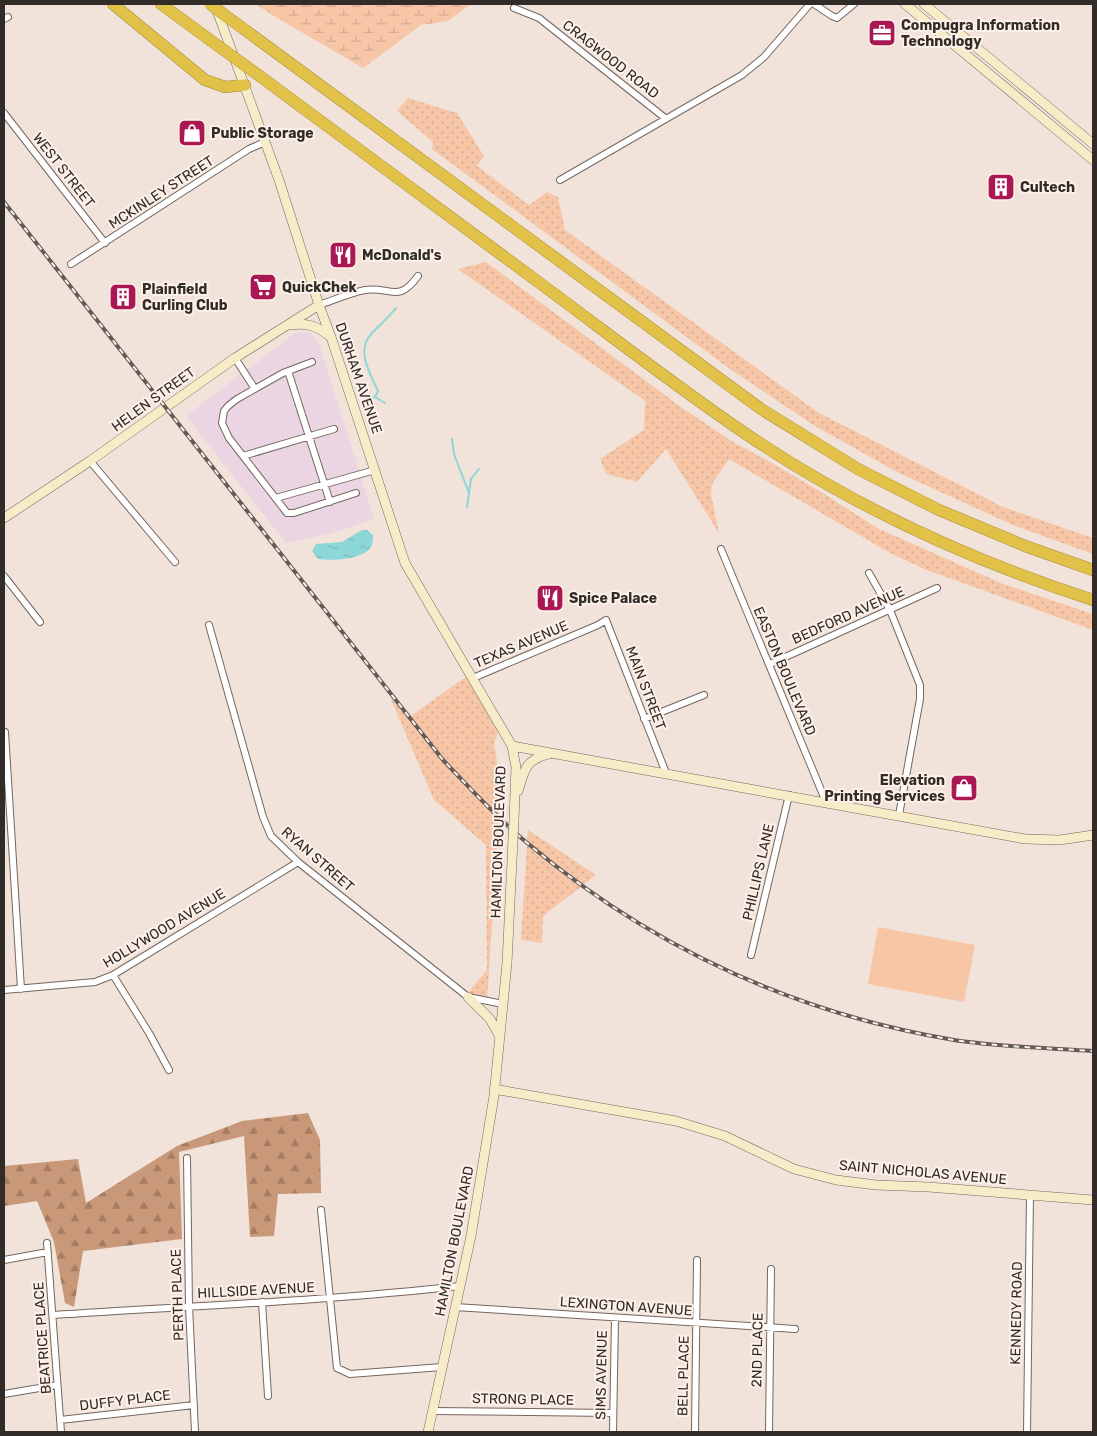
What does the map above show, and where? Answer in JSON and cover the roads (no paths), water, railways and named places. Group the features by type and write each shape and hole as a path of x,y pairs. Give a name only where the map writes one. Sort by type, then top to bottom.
{"highway":[{"path":"113,4 205,80 225,87 244,85"},
{"path":"161,4 644,361 750,437 840,491 920,533 994,565 1093,600"},
{"path":"210,4 726,385 784,424 858,469 939,510 1017,543 1093,570"}],"main road":[{"name":"DURHAM AVENUE","path":"214,4 291,214 319,305 406,563 512,746"},
{"path":"906,4 1093,160"},
{"path":"924,4 1093,144"},
{"name":"HELEN STREET","path":"4,518 90,461 235,358 319,305"},
{"path":"286,326 301,323 312,325 331,337"},
{"name":"HAMILTON BOULEVARD","path":"428,1432 471,1236 494,1089 507,963 516,767 512,746 1025,839 1060,840 1093,835"},
{"path":"515,803 524,772 530,762 537,757 554,753"},
{"path":"468,997 490,1019 500,1037"},
{"name":"SAINT NICHOLAS AVENUE","path":"494,1089 679,1122 731,1138 794,1169 836,1180 876,1185 1093,1200"}],"street":[{"name":"CRAGWOOD ROAD","path":"560,180 742,75 758,63 780,41 812,4 837,18 854,4"},
{"name":"CRAGWOOD ROAD","path":"514,8 539,18 666,118"},
{"name":"WEST STREET","path":"4,113 104,243"},
{"name":"MCKINLEY STREET","path":"71,264 249,149 265,142"},
{"path":"319,305 372,289 390,293 398,292 411,285 418,276"},
{"path":"235,358 255,389"},
{"path":"312,362 288,371 228,406 222,423 228,438 287,513 294,513 356,493"},
{"path":"288,371 330,502"},
{"path":"243,456 334,429"},
{"path":"90,461 175,562"},
{"path":"276,498 375,470"},
{"name":"EASTON BOULEVARD","path":"721,549 826,802"},
{"path":"869,573 890,610 920,685 920,699 899,815"},
{"path":"4,576 40,622"},
{"name":"BEDFORD AVENUE","path":"770,664 937,588"},
{"name":"MAIN STREET","path":"598,625 606,620 666,773"},
{"name":"RYAN STREET","path":"209,625 263,817 271,836 298,862 468,997 503,1004"},
{"name":"TEXAS AVENUE","path":"473,678 598,625"},
{"path":"644,719 704,695"},
{"path":"5,732 22,989"},
{"name":"PHILLIPS LANE","path":"752,956 789,795"},
{"name":"HOLLYWOOD AVENUE","path":"4,990 95,982 114,975 298,862"},
{"path":"114,975 169,1070"},
{"name":"PERTH PLACE","path":"187,1158 189,1306 196,1432"},
{"name":"KENNEDY ROAD","path":"1027,1432 1030,1195"},
{"path":"321,1210 337,1368 352,1374 442,1367"},
{"name":"BEATRICE PLACE","path":"47,1243 62,1432"},
{"path":"4,1260 48,1252"},
{"name":"BELL PLACE","path":"695,1432 697,1260"},
{"name":"2ND PLACE","path":"768,1432 771,1269"},
{"name":"HILLSIDE AVENUE","path":"53,1315 331,1299 460,1286"},
{"path":"262,1302 268,1396"},
{"name":"LEXINGTON AVENUE","path":"455,1307 795,1329"},
{"name":"SIMS AVENUE","path":"613,1432 615,1318"},
{"path":"4,1394 57,1385"},
{"name":"DUFFY PLACE","path":"60,1420 194,1405"},
{"name":"STRONG PLACE","path":"432,1411 613,1413"}],"water":[{"path":"362,530 367,530 373,535 373,542 371,547 361,555 346,559 324,560 318,559 312,551 316,544 342,542"}],"waterway":[{"path":"375,397 378,391 368,369 364,354 365,347 372,333 396,308"},
{"path":"372,398 375,397 385,403"},
{"path":"452,439 454,454 469,493"},
{"path":"467,507 471,479 479,469"}],"railway":[{"path":"4,202 443,760 515,832 574,880 674,944 726,970 781,993 837,1012 895,1028 954,1040 1006,1046 1093,1051"}],"place":[{"name":"Compugra Information Technology","path":"882,33"},
{"name":"Public Storage","path":"192,133"},
{"name":"Cultech","path":"1001,187"},
{"name":"McDonald's","path":"343,255"},
{"name":"QuickChek","path":"263,287"},
{"name":"Plainfield Curling Club","path":"123,297"},
{"name":"Spice Palace","path":"550,598"},
{"name":"Elevation Printing Services","path":"964,788"}]}
